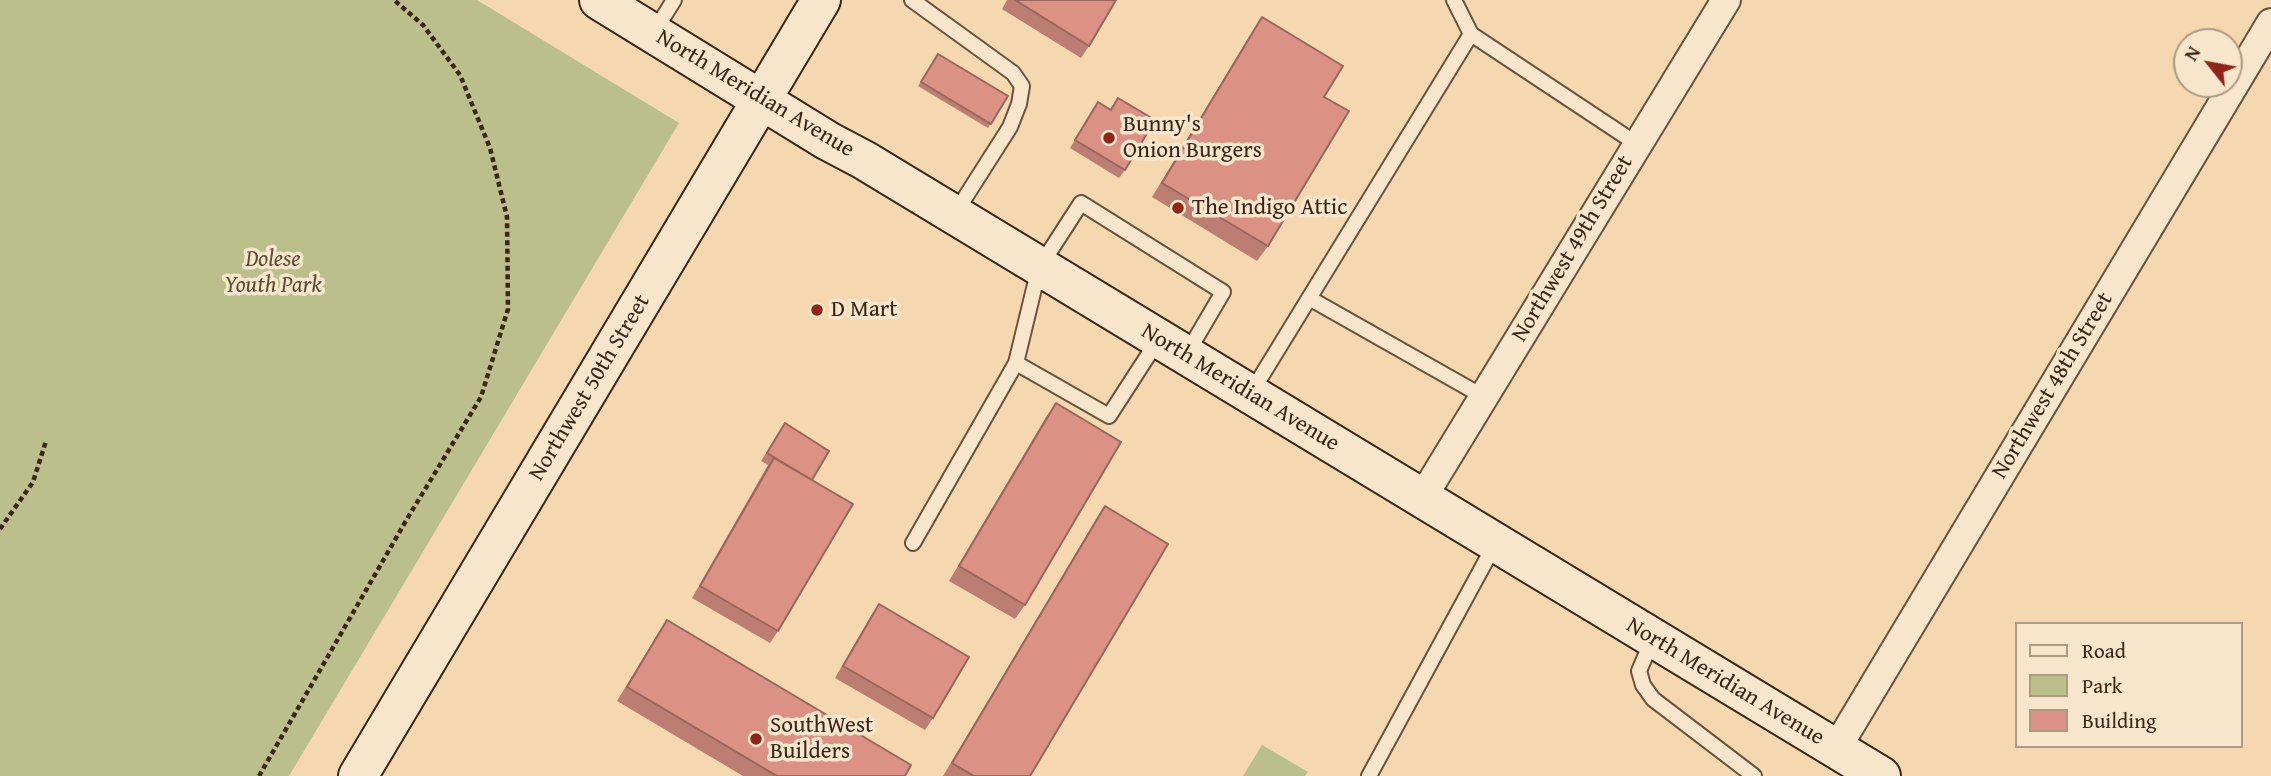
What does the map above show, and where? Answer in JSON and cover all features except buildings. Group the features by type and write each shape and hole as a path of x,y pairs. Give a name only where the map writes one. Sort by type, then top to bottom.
{"main road":[{"name":"North Meridian Avenue","path":"599,0 1836,749 1873,774"},
{"name":"Northwest 50th Street","path":"358,776 821,0"}],"street":[{"name":"Northwest 49th Street","path":"1422,498 1726,0"},
{"name":"Northwest 48th Street","path":"1836,749 2271,23"}],"lane":[{"path":"654,33 674,0"},
{"path":"912,0 1013,73 1022,86 1019,104 1010,127 953,216"},
{"path":"1454,0 1471,34 1637,144"},
{"path":"1250,394 1471,34"},
{"path":"913,543 1016,363 1040,268 1081,203 1223,292 1109,416 1016,363"},
{"path":"1309,298 1484,397"},
{"path":"1369,776 1495,542"},
{"path":"1653,638 1639,671 1643,685 1653,699 1754,776"}],"path":[{"path":"259,776 400,530 481,397 508,309 507,217 490,148 460,75 423,24 394,0"},
{"path":"0,529 33,482 46,442"}],"green space":[{"name":"Dolese Youth Park","path":"0,0 477,0 679,123 289,776 0,776"},
{"path":"1262,745 1308,772 1305,776 1243,776"}],"place":[{"name":"Bunny's Onion Burgers","path":"1109,138"},
{"name":"The Indigo Attic","path":"1178,208"},
{"name":"D Mart","path":"817,310"},
{"name":"SouthWest Builders","path":"756,739"}]}
